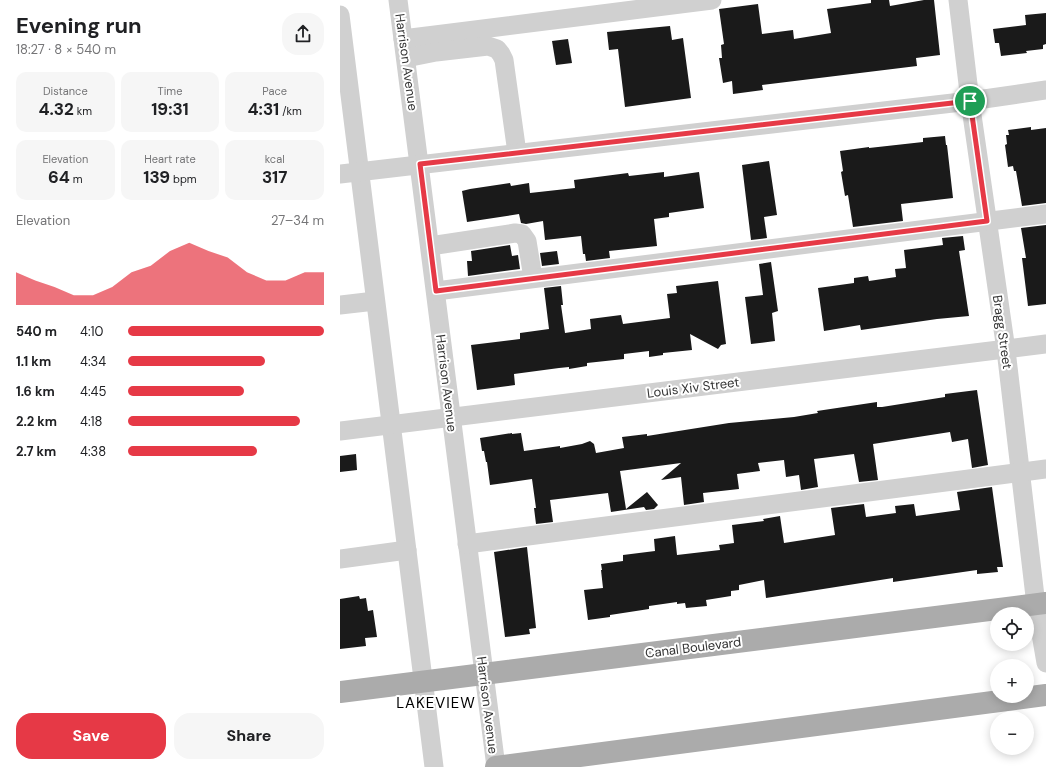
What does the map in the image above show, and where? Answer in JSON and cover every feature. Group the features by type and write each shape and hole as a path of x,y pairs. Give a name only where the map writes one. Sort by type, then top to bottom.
{"main road":[{"name":"Canal Boulevard","path":"340,692 1041,604"},
{"path":"496,767 1046,695"}],"street":[{"name":"Harrison Avenue","path":"398,0 496,767"},
{"path":"403,39 712,0"},
{"name":"Bragg Street","path":"958,0 970,101 1006,350 1020,472 1041,604 1046,664"},
{"path":"340,15 342,48 360,171 434,767"},
{"path":"406,58 436,52 488,46 497,49 504,60 517,153"},
{"path":"340,174 970,101 1046,90"},
{"path":"436,291 1046,214"},
{"path":"430,246 522,234 527,240 533,278"},
{"path":"340,305 375,300"},
{"name":"Louis Xiv Street","path":"340,431 451,416 1046,344"},
{"path":"468,544 1046,469"},
{"path":"340,559 407,550"}],"building":[{"path":"871,0 889,0 890,6 924,0 934,0 940,55 916,58 917,66 762,85 763,90 733,94 732,81 723,83 719,58 722,58 721,45 724,44 719,9 758,4 762,34 793,30 794,39 831,33 827,9 871,3"},
{"path":"1046,13 1046,44 1043,45 1043,49 1026,51 1027,53 1001,56 999,43 995,43 993,29 1026,25 1025,15"},
{"path":"670,26 672,40 683,38 691,98 625,107 618,49 609,50 607,32"},
{"path":"568,39 572,63 556,65 552,41"},
{"path":"1031,127 1031,130 1046,128 1046,203 1022,206 1016,171 1014,171 1013,166 1008,167 1005,145 1007,144 1006,135 1009,135 1008,130"},
{"path":"945,136 953,198 901,204 903,221 853,227 848,195 845,196 841,172 843,171 840,151 923,142 923,138"},
{"path":"769,161 777,215 764,217 767,238 751,240 742,165"},
{"path":"664,172 664,177 699,172 704,208 669,213 669,217 654,219 657,246 609,251 610,258 586,261 585,254 583,254 581,236 545,240 543,221 526,224 521,223 519,214 467,222 462,191 510,183 511,186 529,183 530,193 575,188 574,180 628,173 629,176"},
{"path":"1046,225 1046,304 1028,306 1022,258 1026,258 1021,228"},
{"path":"963,236 965,250 959,251 969,316 861,330 860,325 824,331 818,288 854,283 854,278 868,276 869,281 896,277 895,269 906,268 904,250 943,245 942,238"},
{"path":"510,245 512,256 518,255 520,269 468,276 467,261 472,261 471,251"},
{"path":"557,251 559,264 542,266 540,253"},
{"path":"771,262 778,311 772,313 775,341 751,344 745,297 763,295 759,264"},
{"path":"718,281 726,344 721,345 718,349 690,334 692,350 663,353 663,355 649,357 649,351 624,354 624,359 587,363 587,366 514,374 515,385 477,390 471,345 520,339 520,333 549,329 544,288 561,286 563,305 561,305 565,333 591,329 590,319 621,315 623,324 670,318 667,294 677,293 676,286"},
{"path":"977,390 988,465 972,468 968,439 952,442 950,432 873,444 878,480 859,482 854,454 814,459 818,487 801,490 799,475 786,477 784,460 758,463 760,471 737,474 739,489 703,493 704,502 684,505 681,477 661,480 681,463 620,471 626,509 647,492 658,505 654,509 646,510 644,507 611,512 608,493 550,500 553,522 536,524 534,508 536,508 532,479 490,485 487,462 484,451 482,451 480,438 521,433 524,451 560,446 560,448 590,441 594,444 596,453 624,448 622,437 647,434 647,436 729,423 794,417 818,413 817,411 877,402 877,407 882,407 945,397 945,394"},
{"path":"356,454 357,470 340,472 340,456"},
{"path":"992,487 1003,567 997,567 998,572 977,574 977,570 893,582 893,578 766,598 764,580 739,585 739,590 731,591 731,596 706,600 707,606 686,608 685,603 677,604 677,602 649,606 649,609 588,620 584,590 603,588 601,564 623,561 623,555 655,551 654,539 675,536 677,555 720,550 719,545 734,543 732,525 764,521 763,519 780,516 784,543 835,535 831,508 864,504 866,517 896,513 895,506 914,504 916,516 960,510 957,492"},
{"path":"527,547 536,628 529,629 530,634 505,637 494,552"},
{"path":"359,596 360,599 366,598 368,611 373,610 377,637 365,638 366,646 340,649 340,599"}],"district":[{"name":"LAKEVIEW","path":"436,703"}],"route":[{"path":"970,101 987,221 436,291 420,164 970,101"}]}
